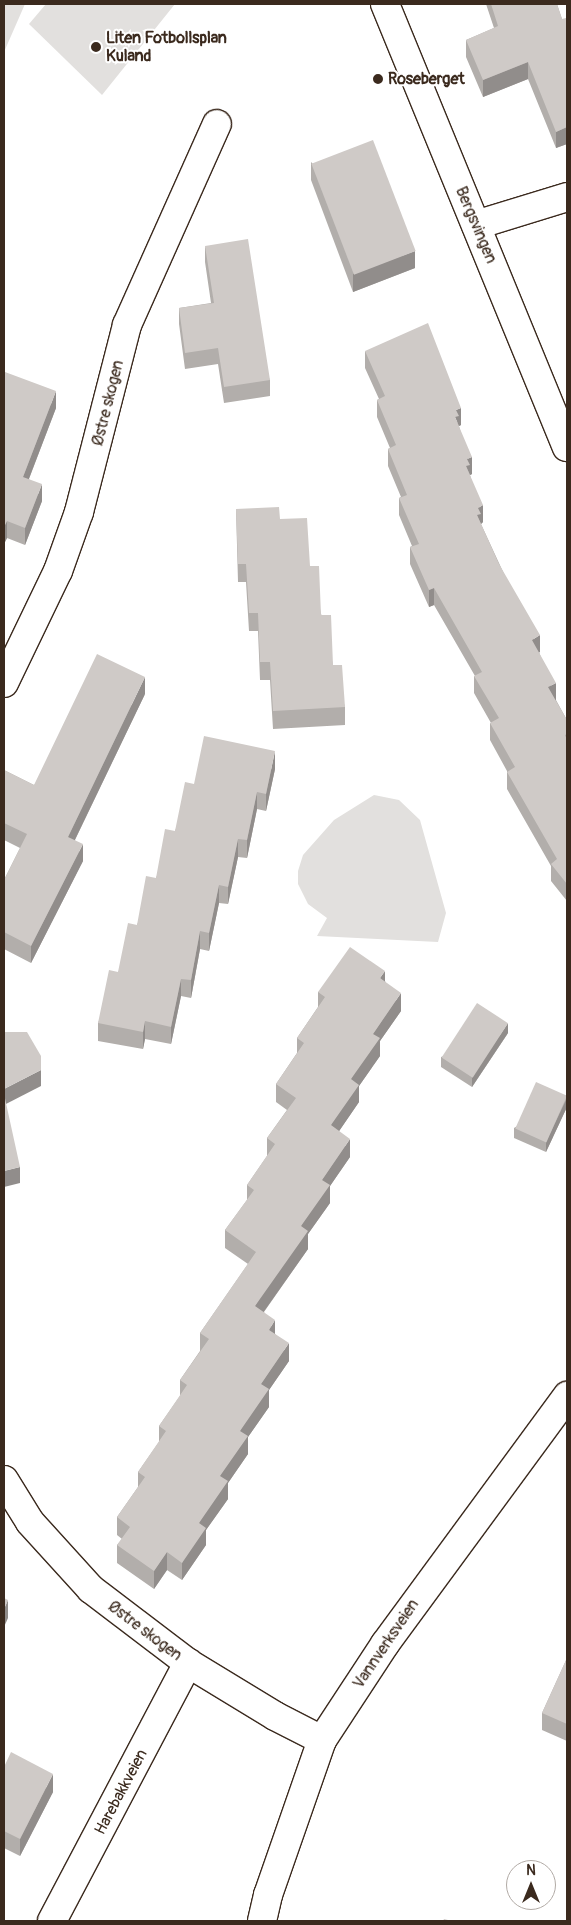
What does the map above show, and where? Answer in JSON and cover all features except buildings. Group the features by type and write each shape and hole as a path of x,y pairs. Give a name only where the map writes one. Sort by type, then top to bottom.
{"street":[{"name":"Bergsvingen","path":"385,4 567,447"},
{"name":"Østre skogen","path":"4,683 58,571 79,512 127,325 217,124"},
{"path":"476,225 567,197"},
{"name":"Vannverksveien","path":"262,1921 268,1895 322,1740 396,1629 567,1396"},
{"name":"Østre skogen","path":"4,1480 30,1522 91,1590 188,1663 275,1716 322,1740"},
{"name":"Harebakkveien","path":"52,1921 188,1663"}],"shaded area":[{"path":"4,4 25,4 4,52"},
{"name":"Liten Fotbollsplan Kuland","path":"46,4 175,4 102,95 29,24"},
{"path":"374,795 399,800 420,820 446,913 438,942 317,936 327,918 308,904 298,884 298,871 303,855 334,820"}],"place":[{"name":"Liten Fotbollsplan Kuland","path":"96,47"},
{"name":"Roseberget","path":"378,79"}]}
